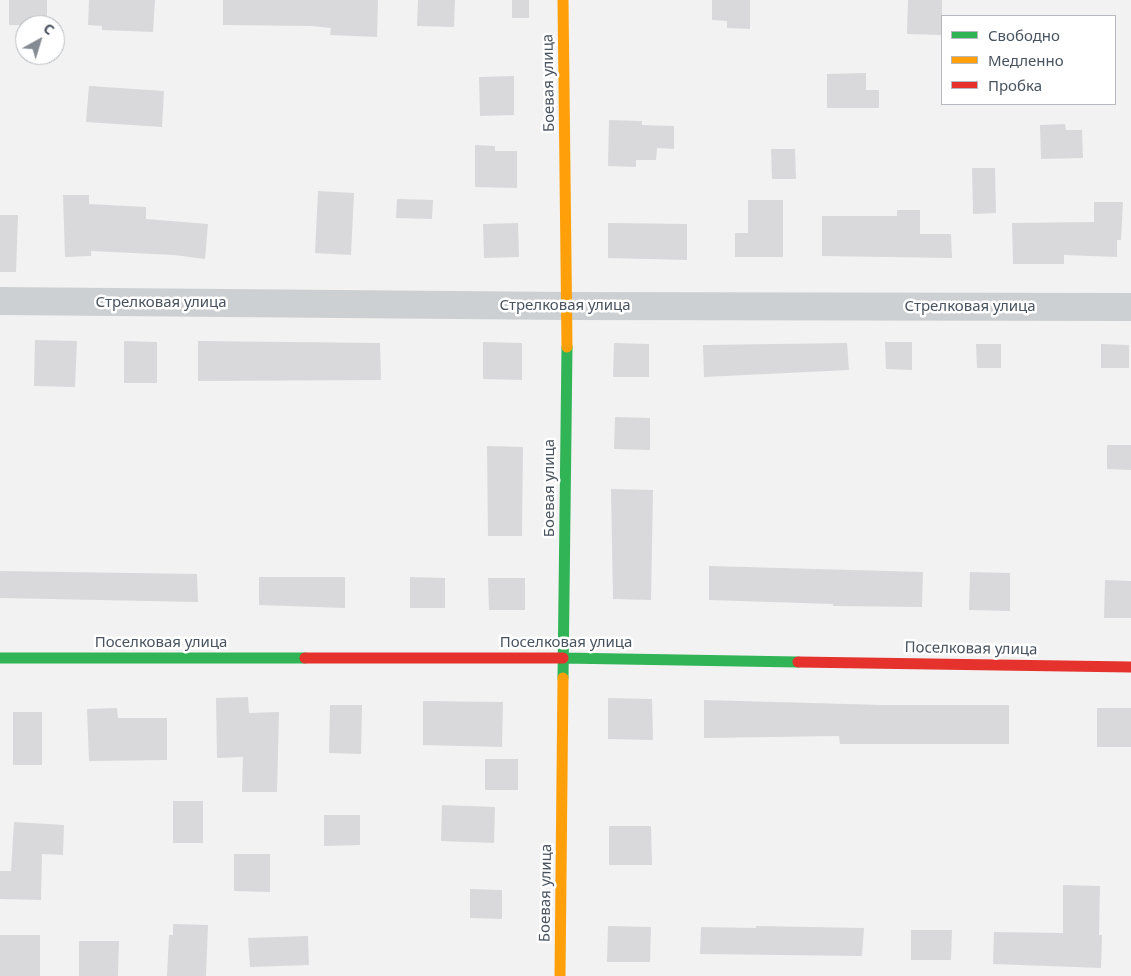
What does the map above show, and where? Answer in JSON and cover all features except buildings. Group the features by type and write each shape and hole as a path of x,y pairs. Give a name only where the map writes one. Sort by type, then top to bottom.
{"street":[{"name":"Боевая улица","path":"560,976 567,306 563,0"},
{"name":"Стрелковая улица","path":"0,301 567,306 1131,307"},
{"name":"Поселковая улица","path":"0,658 564,658 1131,667"}],"traffic: fast":[{"path":"563,678 567,347"},
{"path":"0,658 305,658"},
{"path":"563,658 798,662"}],"traffic: slow":[{"path":"563,0 567,347"},
{"path":"560,976 563,678"}],"traffic: jam":[{"path":"305,658 563,658"},
{"path":"798,662 1131,667"}]}
